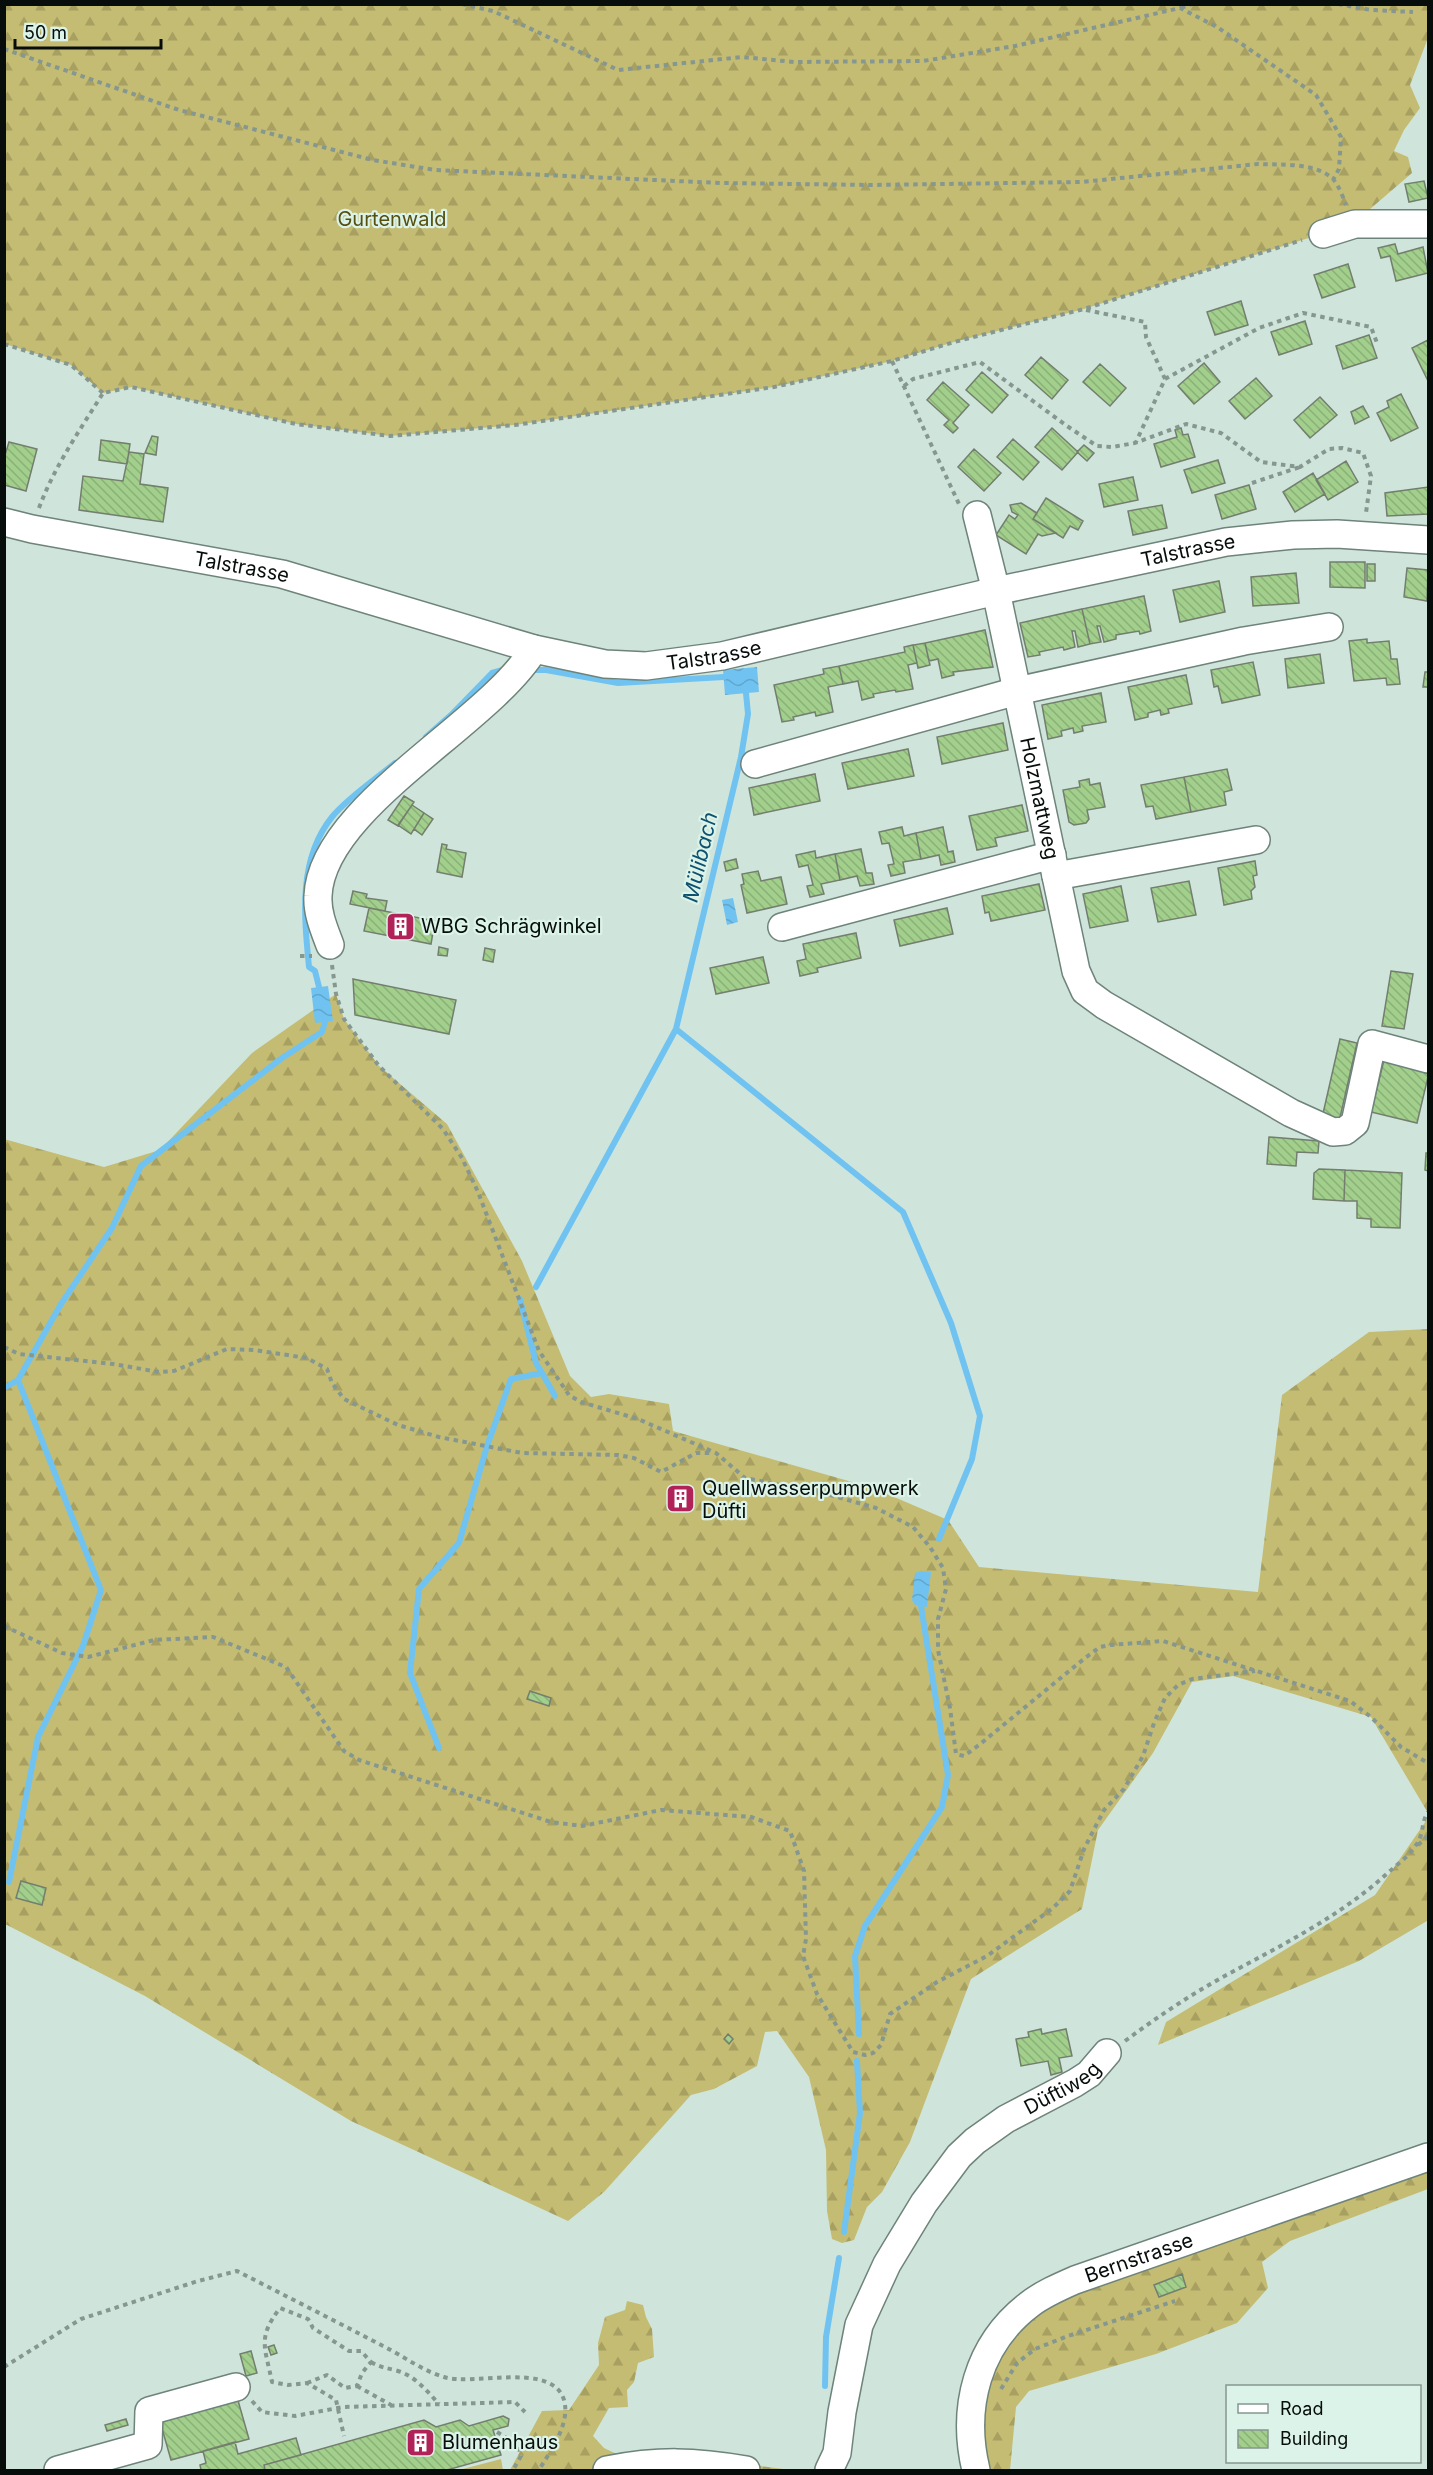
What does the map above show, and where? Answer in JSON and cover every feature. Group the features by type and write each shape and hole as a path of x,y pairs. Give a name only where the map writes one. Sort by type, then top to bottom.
{"street":[{"path":"1323,234 1354,224 1428,224"},
{"name":"Talstrasse","path":"4,522 282,574 525,663 646,666 722,656 996,591 1227,542 1293,535 1363,535 1428,540"},
{"name":"Holzmattweg","path":"985,523 996,591 1054,866 1256,840"},
{"path":"755,764 1017,690 1244,640 1329,627"},
{"path":"330,945 320,919 318,896 331,855 347,831 395,781 525,663"},
{"path":"782,927 1054,866 1076,971 1085,991 1104,1005 1291,1113 1333,1132 1345,1131 1355,1123 1372,1044 1428,1059"},
{"name":"Düftiweg","path":"829,2470 837,2453 859,2325 887,2264 924,2203 959,2156 975,2141 1006,2119 1089,2074 1107,2053"},
{"name":"Bernstrasse","path":"976,2470 971,2446 970,2420 977,2377 996,2339 1012,2319 1029,2305 1075,2280 1428,2157"},
{"path":"58,2470 148,2445 149,2411 236,2387"},
{"path":"87,2462 121,2470"},
{"path":"607,2470 685,2462 746,2470"}],"path":[{"path":"462,4 493,11 618,70 742,57 795,62 922,61 1015,46 1192,4"},
{"path":"1338,4 1371,10 1413,12"},
{"path":"1180,8 1217,27 1316,94 1341,137 1339,169 1333,180"},
{"path":"4,49 179,110 373,160 435,170 720,183 871,185 1082,182 1258,164 1306,167 1324,173 1333,180 1343,196 1354,224"},
{"path":"32,529 45,494 103,393 131,387 296,424 390,436 515,425 774,387 892,361 954,342 1084,309 1323,234"},
{"path":"1084,309 1145,322 1146,337 1165,379"},
{"path":"1135,443 1165,379 1259,328 1303,313 1371,327 1377,343"},
{"path":"4,344 71,365 103,393"},
{"path":"892,361 965,515 985,523"},
{"path":"904,386 913,379 980,362 1097,446 1112,447 1135,443 1186,424 1221,433 1260,462 1300,467"},
{"path":"1252,483 1300,467 1329,449 1342,448 1363,453 1371,476 1363,535"},
{"path":"336,994 344,1018 379,1066 443,1129 462,1158 478,1192 539,1351 569,1395 581,1402 638,1419 716,1453 745,1478 827,1494 876,1508 913,1527 930,1547 943,1568 946,1590 938,1619 938,1650 950,1708 956,1754 964,1756 979,1745 1100,1647 1163,1641 1350,1701 1371,1717 1401,1747 1428,1763"},
{"path":"4,1347 19,1354 113,1364 159,1372 174,1371 227,1349 283,1353 307,1358 327,1369 332,1383 344,1399 398,1425 439,1437 522,1453 618,1455 634,1458 661,1472 696,1453 716,1453"},
{"path":"4,1626 62,1653 88,1657 154,1640 213,1637 286,1667 344,1751 359,1760 551,1822 582,1826 661,1810 751,1817 790,1831 804,1871 806,1939 803,1956 817,1994 853,2052 865,2055 873,2053 880,2045 890,2014 937,1982 987,1956 1053,1908 1070,1891 1084,1849 1104,1810 1124,1789 1143,1756 1165,1698 1178,1685 1192,1679 1255,1671"},
{"path":"1416,1847 1428,1812"},
{"name":"Düftiweg","path":"1107,2053 1166,2011 1218,1980 1317,1927 1371,1888 1428,1836"},
{"path":"4,2367 81,2319 198,2280 237,2271 445,2378 534,2379 553,2386 561,2394 565,2407 564,2417 555,2444 539,2470"},
{"path":"999,2394 1017,2363 1035,2349 1175,2301"},
{"path":"393,2406 357,2386 345,2388 327,2375 307,2383 288,2385 272,2382 263,2337 270,2320 280,2308 308,2319 313,2328 349,2351 361,2351 371,2362 383,2369 399,2371 420,2383 439,2404"},
{"path":"357,2386 362,2373 371,2362"},
{"path":"307,2383 336,2400 344,2436"},
{"path":"236,2387 261,2412 295,2416 338,2408 515,2402 525,2412"},
{"path":"497,2432 518,2445 521,2456 513,2470"}],"green space":[{"name":"Gurtenwald","path":"5,5 1428,5 1428,38 1410,85 1420,108 1404,130 1394,151 1408,157 1412,173 1355,222 1084,309 954,342 892,361 774,387 515,425 390,436 296,424 132,387 103,393 71,365 5,344"},
{"path":"336,994 344,1019 379,1066 447,1124 522,1261 570,1376 591,1397 609,1394 669,1404 673,1431 873,1488 948,1520 979,1567 1258,1592 1282,1395 1369,1332 1428,1329 1428,1813 1371,1717 1233,1676 1192,1682 1153,1753 1098,1830 1082,1909 971,1979 910,2142 882,2192 867,2207 854,2240 842,2243 832,2239 827,2211 826,2150 809,2077 777,2031 765,2032 757,2066 714,2089 691,2095 604,2192 568,2221 351,2121 145,1996 5,1924 4,1139 104,1167 160,1150 252,1053"},
{"path":"1428,1818 1427,1921 1359,1961 1158,2045 1166,2022 1375,1895"},
{"path":"1428,2165 1428,2189 1290,2241 1262,2262 1268,2288 1237,2323 1156,2354 1029,2391 1016,2407 1010,2470 989,2470 982,2413 1000,2355 1028,2318 1072,2289"},
{"path":"627,2301 643,2305 652,2329 654,2357 638,2363 634,2382 627,2390 628,2407 609,2408 593,2436 604,2448 625,2458 737,2463 791,2470 510,2470 542,2411 569,2410 599,2365 598,2343 605,2317 625,2310"},
{"path":"501,2459 503,2470 459,2470"}],"water":[{"path":"757,667 759,692 725,695 723,670"},
{"path":"733,898 738,922 727,925 722,900"},
{"path":"328,986 333,1021 315,1023 311,988"},
{"path":"931,1572 927,1607 915,1605 912,1600 915,1573"}],"building":[{"path":"1424,181 1428,198 1409,202 1405,184"},
{"path":"1395,244 1398,254 1423,247 1428,273 1396,281 1390,256 1381,258 1378,248"},
{"path":"1348,264 1355,287 1322,298 1314,275"},
{"path":"1241,301 1248,325 1215,335 1207,312"},
{"path":"1305,321 1312,344 1279,355 1271,332"},
{"path":"1369,335 1377,358 1343,369 1336,346"},
{"path":"1428,340 1428,381 1412,348"},
{"path":"1041,357 1068,380 1052,399 1025,375"},
{"path":"1204,363 1220,382 1194,404 1178,386"},
{"path":"1100,364 1126,388 1110,406 1083,382"},
{"path":"982,372 1008,395 992,413 966,390"},
{"path":"1256,378 1272,396 1245,419 1229,401"},
{"path":"943,382 969,405 953,423 958,428 953,433 944,425 949,420 927,400"},
{"path":"1401,394 1418,428 1391,441 1377,413 1389,407 1387,401"},
{"path":"1320,397 1337,415 1310,438 1294,420"},
{"path":"1363,406 1369,417 1355,424 1351,412"},
{"path":"1052,428 1078,452 1062,470 1035,447"},
{"path":"1181,428 1183,435 1188,434 1195,457 1161,467 1154,444 1177,437 1175,430"},
{"path":"152,436 158,437 156,455 145,453"},
{"path":"1013,439 1039,462 1023,480 997,457"},
{"path":"101,440 130,444 127,464 99,460"},
{"path":"9,442 37,449 26,491 4,485 4,458"},
{"path":"1084,445 1094,453 1087,461 1077,452"},
{"path":"974,449 1001,473 984,491 958,467"},
{"path":"129,452 144,454 140,484 168,488 163,522 79,510 83,476 123,481"},
{"path":"1218,460 1225,483 1192,493 1184,470"},
{"path":"1346,461 1358,482 1328,500 1316,480"},
{"path":"1313,473 1325,494 1295,512 1283,492"},
{"path":"1133,477 1138,500 1104,507 1099,484"},
{"path":"1249,485 1256,509 1222,519 1215,495"},
{"path":"1428,487 1428,514 1387,516 1385,493"},
{"path":"1046,498 1083,521 1078,530 1070,526 1063,538 1033,519"},
{"path":"1021,503 1037,513 1033,519 1056,533 1042,536 1038,534 1026,554 996,535 1009,515 1015,519 1018,515 1012,512 1010,505"},
{"path":"1162,505 1167,528 1133,535 1128,511"},
{"path":"1330,562 1365,562 1365,588 1330,587"},
{"path":"1367,564 1375,564 1375,581 1367,581"},
{"path":"1407,568 1428,570 1427,601 1404,597"},
{"path":"1296,573 1299,603 1253,606 1251,577"},
{"path":"1219,581 1225,612 1180,622 1173,590"},
{"path":"1144,596 1151,631 1116,635 1116,639 1104,642 1100,626 1097,626 1101,642 1090,644 1082,609"},
{"path":"1082,609 1090,644 1078,647 1075,631 1072,631 1075,647 1039,652 1040,655 1028,657 1020,623"},
{"path":"985,630 993,667 953,672 954,675 942,678 938,659 929,661 925,643"},
{"path":"1367,639 1367,643 1389,641 1391,659 1397,659 1400,684 1387,685 1386,678 1354,681 1349,641"},
{"path":"925,643 930,665 918,668 913,645"},
{"path":"913,645 917,663 908,665 913,689 873,694 874,697 862,700 858,681 843,684 839,666 905,652 904,647"},
{"path":"1320,654 1324,683 1288,688 1285,659"},
{"path":"1253,662 1260,695 1222,703 1218,686 1214,687 1211,670"},
{"path":"839,666 843,684 828,687 833,712 816,716 815,712 782,722 774,685 824,674 823,669"},
{"path":"1425,672 1428,672 1428,687 1423,687"},
{"path":"1186,675 1192,704 1168,709 1169,713 1161,715 1160,710 1148,713 1148,717 1135,720 1128,687"},
{"path":"1101,693 1106,722 1082,726 1083,731 1074,733 1073,728 1061,731 1062,736 1048,739 1042,705"},
{"path":"1003,723 1008,750 942,764 937,737"},
{"path":"908,749 914,776 848,789 842,763"},
{"path":"1227,769 1232,790 1224,792 1226,805 1191,812 1184,777"},
{"path":"815,774 820,801 754,815 749,788"},
{"path":"1184,777 1191,812 1156,819 1153,806 1146,807 1141,785"},
{"path":"1089,779 1090,785 1100,783 1105,807 1087,810 1089,819 1086,823 1074,825 1069,822 1063,790 1080,787 1079,781"},
{"path":"404,796 414,802 398,826 388,820"},
{"path":"412,805 424,813 411,834 398,825"},
{"path":"1022,805 1028,831 995,838 997,846 977,850 969,816"},
{"path":"424,813 433,819 422,835 414,829"},
{"path":"902,827 904,836 916,833 921,859 903,862 905,873 891,876 888,865 894,864 889,843 882,844 879,832"},
{"path":"943,827 948,852 953,851 955,862 941,865 939,855 921,859 916,833"},
{"path":"442,844 447,845 446,849 466,853 462,877 437,872"},
{"path":"861,849 866,873 872,873 874,884 860,886 857,876 840,880 835,854"},
{"path":"815,851 816,858 835,854 840,880 821,884 824,894 810,897 807,886 813,885 808,865 799,867 796,855"},
{"path":"736,859 738,868 726,871 724,862"},
{"path":"1255,861 1257,875 1253,876 1255,887 1251,891 1252,899 1224,905 1218,868"},
{"path":"758,871 761,881 781,877 787,904 747,913 741,885 744,884 742,874"},
{"path":"1189,881 1196,915 1158,922 1151,888"},
{"path":"1039,884 1045,910 991,921 989,912 985,913 982,896"},
{"path":"1121,886 1128,921 1090,928 1083,894"},
{"path":"353,891 367,894 366,898 387,901 385,911 350,904"},
{"name":"WBG Schrägwinkel","path":"369,908 435,921 431,944 364,931"},
{"path":"947,908 953,934 900,946 894,920"},
{"path":"856,933 861,958 817,968 818,972 800,976 797,961 806,959 803,944"},
{"path":"439,947 448,949 447,956 438,955"},
{"path":"485,948 495,950 493,962 483,960"},
{"path":"763,957 769,983 716,994 710,968"},
{"path":"1391,971 1413,974 1404,1029 1382,1026"},
{"path":"353,979 456,1000 449,1034 355,1015"},
{"path":"1340,1039 1357,1043 1339,1122 1322,1118"},
{"path":"1385,1056 1428,1066 1428,1077 1417,1123 1371,1112"},
{"path":"1269,1137 1319,1141 1318,1153 1297,1152 1296,1166 1267,1164"},
{"path":"1426,1153 1428,1153 1428,1171 1425,1170"},
{"path":"1319,1169 1345,1170 1344,1201 1313,1199 1314,1173"},
{"path":"1345,1170 1402,1173 1400,1228 1371,1227 1371,1219 1357,1218 1357,1201 1344,1201"},
{"name":"Quellwasserpumpwerk Düfti","path":"678,1489 691,1496 683,1510 670,1502"},
{"path":"530,1691 551,1698 549,1706 527,1699"},
{"path":"21,1881 46,1888 42,1905 16,1898"},
{"path":"1041,2029 1042,2034 1066,2029 1072,2056 1059,2058 1062,2072 1051,2075 1048,2061 1021,2066 1016,2039 1029,2037 1028,2032"},
{"path":"728,2034 733,2039 729,2044 724,2039"},
{"path":"1182,2274 1186,2287 1159,2297 1154,2285"},
{"path":"274,2345 277,2353 271,2355 268,2347"},
{"path":"251,2351 257,2373 246,2376 240,2354"},
{"path":"237,2397 249,2439 171,2460 159,2418"},
{"name":"Blumenhaus","path":"503,2416 509,2419 508,2426 493,2430 501,2455 447,2470 265,2470 264,2465 424,2420 436,2427 460,2420 469,2426"},
{"path":"126,2419 128,2425 107,2431 105,2425"},
{"path":"296,2438 301,2455 264,2465 265,2470 201,2470 200,2465 206,2463 203,2451 235,2442 238,2454"}],"waterway":[{"path":"426,737 492,673 506,669"},
{"path":"529,670 546,670 618,683 724,677"},
{"name":"Mülibach","path":"536,1287 676,1029 741,757 748,714 746,693"},
{"path":"319,987 315,971 309,967 305,908 308,869 313,851 321,833 338,810 395,763"},
{"path":"4,1388 18,1380 61,1304 112,1228 141,1166 282,1058 322,1032 325,1022"},
{"path":"676,1029 903,1212 951,1323 980,1416 972,1459 939,1539"},
{"path":"439,1748 410,1673 419,1589 459,1543 487,1446 511,1379 542,1373 536,1363 520,1299"},
{"path":"542,1373 555,1396"},
{"path":"9,1882 38,1737 83,1646 101,1590 18,1380"},
{"path":"859,2034 855,1956 865,1926 942,1807 948,1775 921,1606"},
{"path":"844,2232 860,2113 857,2061"},
{"path":"825,2386 826,2337 839,2258"}],"place":[{"name":"WBG Schrägwinkel","path":"400,926"},
{"name":"Quellwasserpumpwerk Düfti","path":"681,1499"},
{"name":"Blumenhaus","path":"421,2442"}]}
